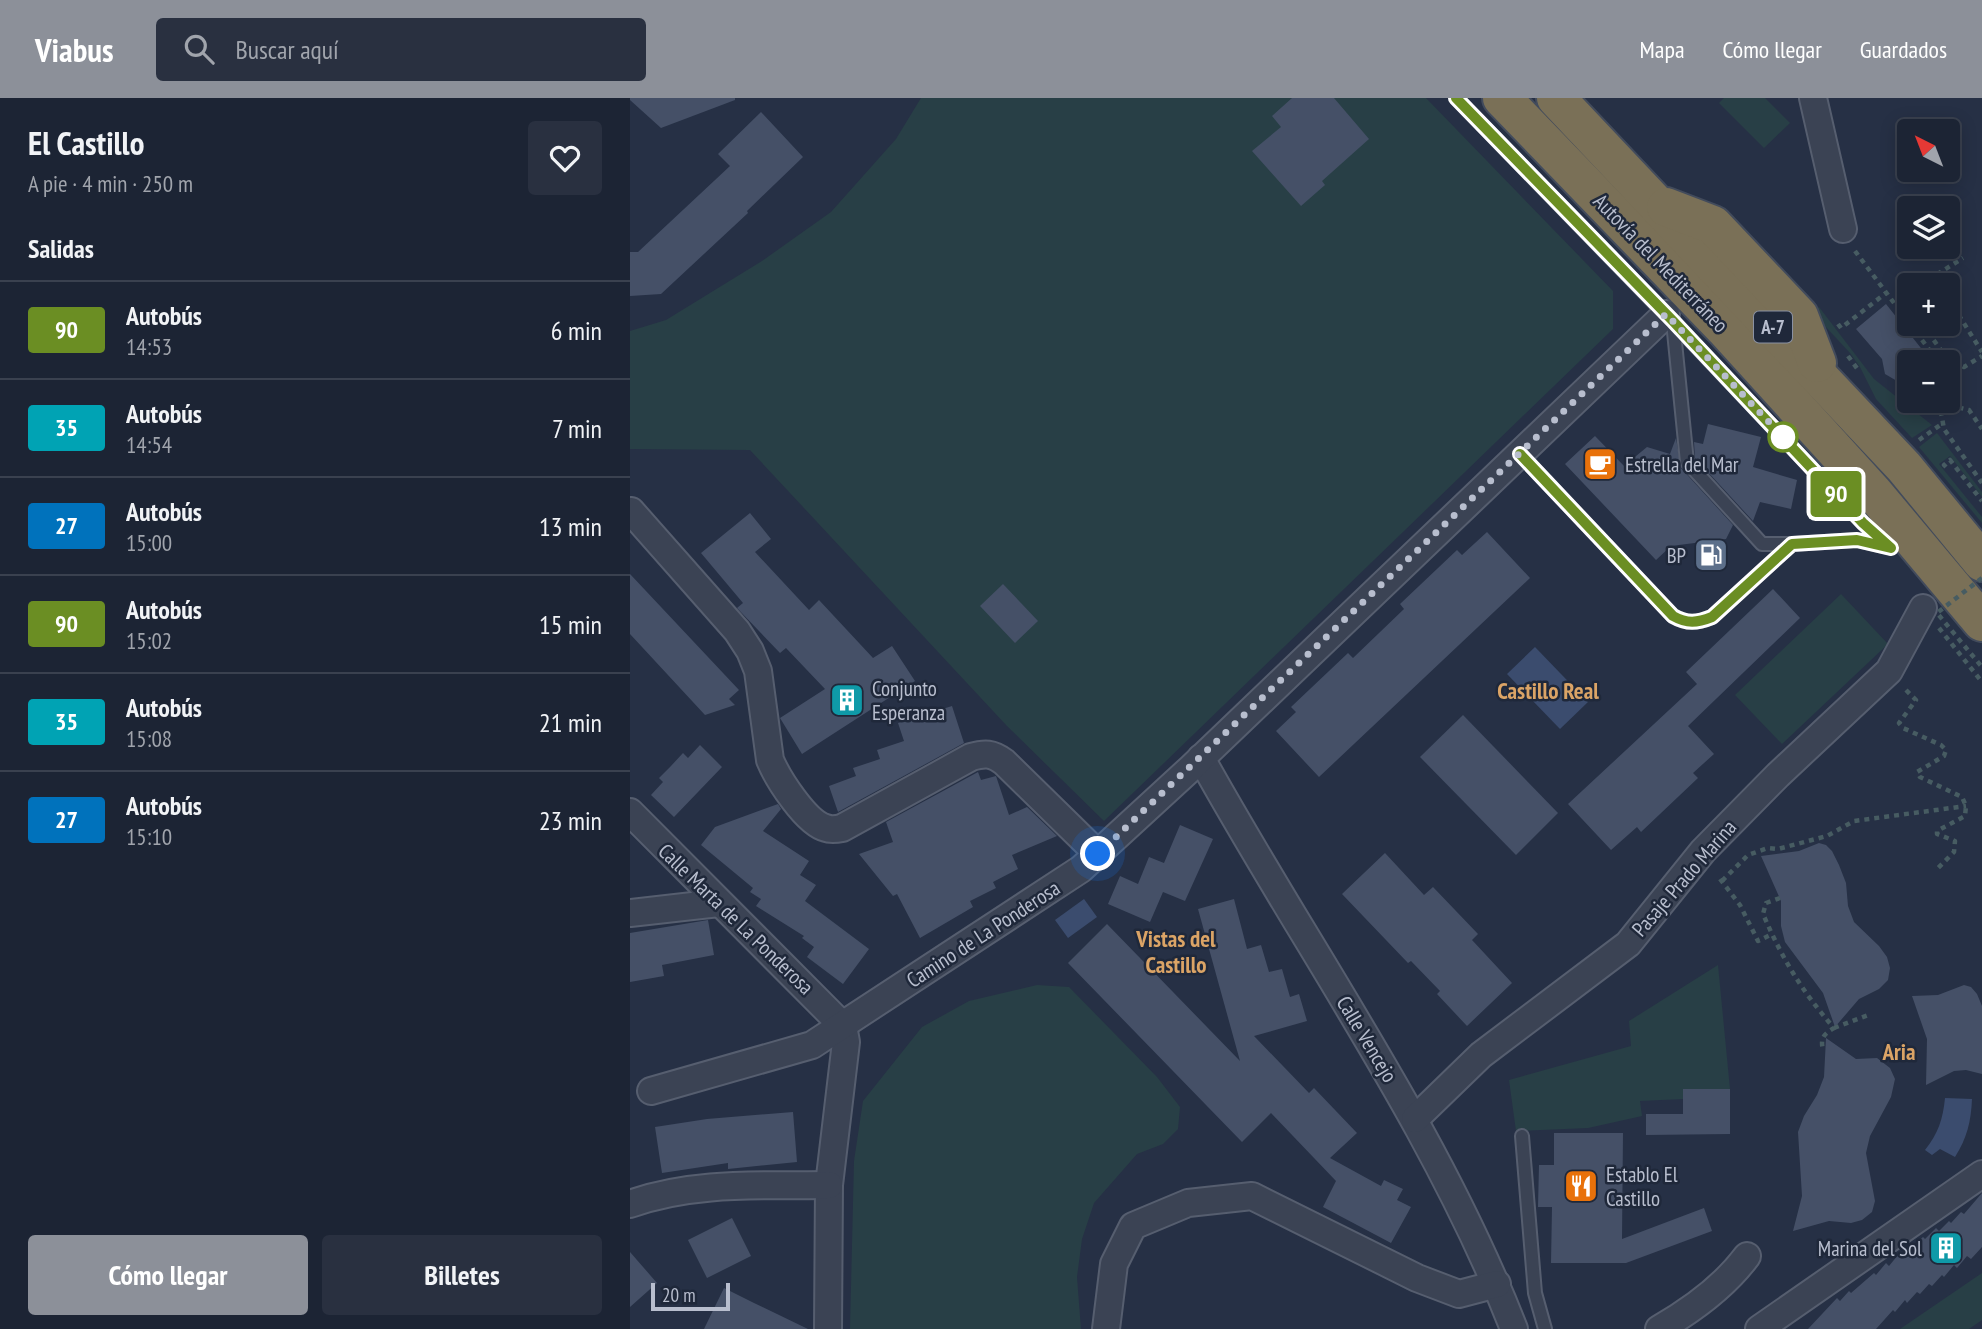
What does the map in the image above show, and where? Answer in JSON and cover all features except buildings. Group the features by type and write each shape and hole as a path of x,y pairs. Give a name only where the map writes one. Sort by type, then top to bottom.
{"highway":[{"name":"Autovía del Mediterráneo","path":"1502,98 1725,329 1873,492 1970,585 1982,622"},
{"name":"Autovía del Mediterráneo","path":"1556,98 1656,203 1713,225 1799,316 1842,378"},
{"path":"1842,378 1904,467 1982,562"},
{"path":"1891,548 1970,585"}],"street":[{"path":"1813,98 1843,229"},
{"name":"Camino de La Ponderosa","path":"651,1091 812,1045 1081,869 1202,758 1520,454 1669,318"},
{"path":"631,511 737,631 750,651 758,671 770,761 775,772 817,825 827,829 842,828 971,757 984,754 995,756 1004,762 1098,854"},
{"name":"Pasaje Prado Marina","path":"1415,1119 1481,1055 1628,944 1703,850 1887,672 1923,608"},
{"name":"Calle Vencejo","path":"1202,758 1415,1119 1497,1284 1514,1329"},
{"name":"Calle Marta de La Ponderosa","path":"630,812 843,1026"},
{"path":"630,913 719,903"},
{"path":"828,1329 829,1185 846,1042 843,1026"},
{"path":"1759,1329 1982,1174"},
{"path":"630,1205 653,1196 706,1187 829,1185"},
{"path":"1106,1329 1114,1264 1133,1226 1188,1203 1239,1197 1252,1196 1417,1278 1460,1294 1497,1284"},
{"path":"1659,1329 1688,1311 1731,1277 1746,1256"}],"lane":[{"path":"1456,98 1863,523 1891,548"},
{"path":"1669,318 1687,462 1762,544 1857,540 1891,548"},
{"path":"1520,454 1673,616 1684,622 1698,622 1712,617 1792,544"},
{"path":"1522,1136 1535,1293 1545,1329"}],"path":[{"path":"1843,229 1850,244 1897,307"},
{"path":"1939,273 1963,258"},
{"path":"1834,319 1841,328 1886,293"},
{"path":"1931,336 1946,357 1964,367 1982,354 1960,318"},
{"path":"1923,336 1921,338 1930,350"},
{"path":"1840,346 1856,364 1842,378"},
{"path":"1960,408 1969,410 1982,429"},
{"path":"1941,413 1944,429 1982,483"},
{"path":"1913,445 1942,423"},
{"path":"1951,474 1944,465 1950,460 1982,500"},
{"path":"1970,585 1937,613 1982,667"},
{"path":"1943,634 1982,682"},
{"path":"1887,672 1916,700 1899,723 1903,728 1941,745 1946,750 1944,756 1917,772 1920,777 1962,797 1966,806 1965,816 1937,831 1937,834 1955,841 1954,852 1937,869"},
{"path":"1722,881 1748,855 1768,848 1778,849 1827,836 1854,821 1966,806"},
{"path":"1715,873 1740,905 1758,941 1772,934"},
{"path":"1780,898 1766,903 1763,914 1802,990 1834,1028"},
{"path":"1823,1050 1823,1036 1834,1028 1871,1014"}],"shaded area":[{"path":"921,98 1426,98 1613,291 1613,329 1104,821 1007,726 750,450 630,449 630,331 666,320 762,261 831,212 896,139"},
{"path":"1724,98 1765,98 1790,123 1764,148 1719,103"},
{"path":"1819,307 1874,379 1897,397 1897,413 1917,413 1932,425 1912,438 1876,399 1850,353 1812,312"},
{"path":"1937,433 1982,492 1982,497 1950,456 1939,464 1982,517 1982,523 1919,447"},
{"path":"1841,594 1888,644 1782,744 1735,695"},
{"path":"1718,965 1730,1089 1683,1089 1683,1099 1640,1101 1642,1116 1588,1128 1516,1131 1509,1080 1631,1046 1629,1021"},
{"path":"1037,985 1069,987 1157,1077 1180,1107 1178,1129 1163,1144 1137,1154 1094,1203 1082,1239 1077,1277 1081,1329 850,1329 854,1161 863,1101 922,1027 969,1001"},
{"path":"1982,1273 1982,1320 1969,1329 1900,1329"}],"water":[{"path":"1535,647 1588,702 1560,729 1507,674"},
{"path":"1084,899 1097,917 1068,938 1055,920"},
{"path":"1945,1098 1972,1099 1968,1130 1955,1157 1940,1149 1932,1155 1925,1150 1939,1126"}],"bus line":[{"name":"90","path":"1456,98 1673,321 1863,523 1891,548 1857,540 1792,544 1712,617 1698,622 1684,622 1673,616 1520,454"}],"place":[{"name":"Estrella del Mar","path":"1600,464"},
{"name":"BP","path":"1711,555"},
{"name":"Conjunto Esperanza","path":"847,700"},
{"name":"Establo El Castillo","path":"1581,1186"},
{"name":"Marina del Sol","path":"1946,1248"}],"district":[{"name":"Castillo Real","path":"1548,690"},
{"name":"Vistas del Castillo","path":"1176,951"},
{"name":"Aria","path":"1899,1051"}],"route":[{"path":"1098,854 1666,314 1788,442 1783,437"}]}
